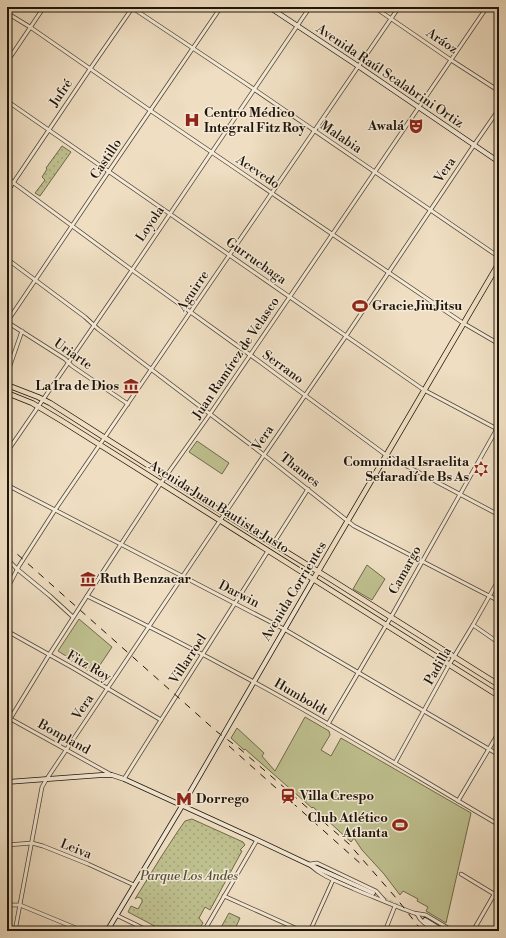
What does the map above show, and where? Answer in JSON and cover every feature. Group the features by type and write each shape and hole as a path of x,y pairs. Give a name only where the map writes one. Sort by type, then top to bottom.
{"main road":[{"name":"Avenida Raúl Scalabrini Ortiz","path":"269,7 499,162"},
{"name":"Avenida Corrientes","path":"107,931 182,806 499,263"},
{"name":"Avenida Juan Bautista Justo","path":"7,385 43,399 224,514 318,571 499,685"},
{"name":"Avenida Juan Bautista Justo","path":"7,393 26,400 38,407 499,696"},
{"path":"7,782 112,775 124,779 374,893"},
{"path":"425,919 444,931"}],"street":[{"path":"7,62 44,7"},
{"name":"Malabia","path":"132,7 431,209 499,257"},
{"name":"Jufré","path":"7,192 132,7"},
{"name":"Castillo","path":"7,322 222,7"},
{"name":"Loyola","path":"7,452 310,7"},
{"name":"Aráoz","path":"374,7 499,91"},
{"name":"Aguirre","path":"7,590 17,569 55,510 399,7"},
{"name":"Juan Ramírez de Velasco","path":"7,724 9,718 49,655 161,483 210,414 487,7"},
{"name":"Acevedo","path":"7,13 30,27 150,111 388,273 463,323 499,344"},
{"name":"Gurruchaga","path":"7,101 424,390 498,429"},
{"name":"Vera","path":"15,931 42,786 264,454 346,336 499,109"},
{"name":"Serrano","path":"7,178 305,395 386,456 499,514"},
{"name":"Thames","path":"7,259 264,454 354,526 499,601"},
{"name":"Uriarte","path":"7,322 65,359 68,363 128,404"},
{"path":"7,374 22,331"},
{"name":"Camargo","path":"328,724 391,617 499,425"},
{"name":"Darwin","path":"7,485 284,629 499,755"},
{"path":"273,544 308,489"},
{"name":"Villarroel","path":"124,779 268,550"},
{"path":"7,559 74,617"},
{"name":"Padilla","path":"395,763 449,665 499,579"},
{"name":"Humboldt","path":"87,596 148,626 254,682 499,825"},
{"path":"473,625 499,643"},
{"name":"Fitz Roy","path":"7,631 161,720"},
{"name":"Bonpland","path":"9,718 112,775"},
{"path":"458,801 499,732"},
{"path":"204,931 257,840"},
{"name":"Leiva","path":"7,845 32,843 43,846 134,885"},
{"path":"308,864 317,872 333,880 374,893 395,906 421,914 438,931"},
{"path":"461,874 499,897"},
{"path":"310,931 333,880"},
{"path":"473,931 499,886"},
{"path":"374,893 385,901"},
{"path":"224,896 302,931"},
{"path":"7,905 20,904 83,931"},
{"path":"385,931 395,906"},
{"path":"417,914 419,919 425,919 453,931"},
{"path":"116,915 149,931"},
{"path":"476,926 478,931"}],"green space":[{"path":"62,146 71,152 40,196 35,193 45,180 42,177 47,169 46,168"},
{"path":"197,441 229,463 222,474 189,452"},
{"path":"367,565 385,579 372,600 353,589"},
{"path":"79,619 112,647 98,668 105,672 102,679 65,657 66,656 58,651"},
{"name":"Club Atlético Atlanta","path":"305,717 329,731 330,735 321,750 331,756 341,738 471,813 446,923 426,911 428,907 417,901 418,899 403,891 400,895 384,874 362,850 354,838 351,842 313,807 312,808 231,738 237,728 264,753 262,756 275,771"},
{"name":"Parque Los Andes","path":"192,819 243,842 245,845 240,850 242,851 210,910 205,907 199,918 203,923 198,931 164,931 128,912 131,906 138,909 142,899 138,897 135,899 185,821"},
{"path":"229,913 240,918 234,931 219,931"}],"tunnel":[{"path":"373,893 400,907"}],"railway":[{"path":"7,545 216,731 240,749 349,844 397,899 422,931"},
{"path":"229,746 362,865"}],"place":[{"name":"Centro Médico Integral Fitz Roy","path":"192,120"},
{"name":"Awalá","path":"416,126"},
{"name":"Gracie Jiu Jitsu","path":"360,306"},
{"name":"La Ira de Dios","path":"131,386"},
{"name":"Comunidad Israelita Sefaradí de Bs As","path":"481,469"},
{"name":"Ruth Benzacar","path":"88,579"},
{"name":"Villa Crespo","path":"288,796"},
{"name":"Dorrego","path":"184,799"},
{"name":"Club Atlético Atlanta","path":"400,825"}]}
